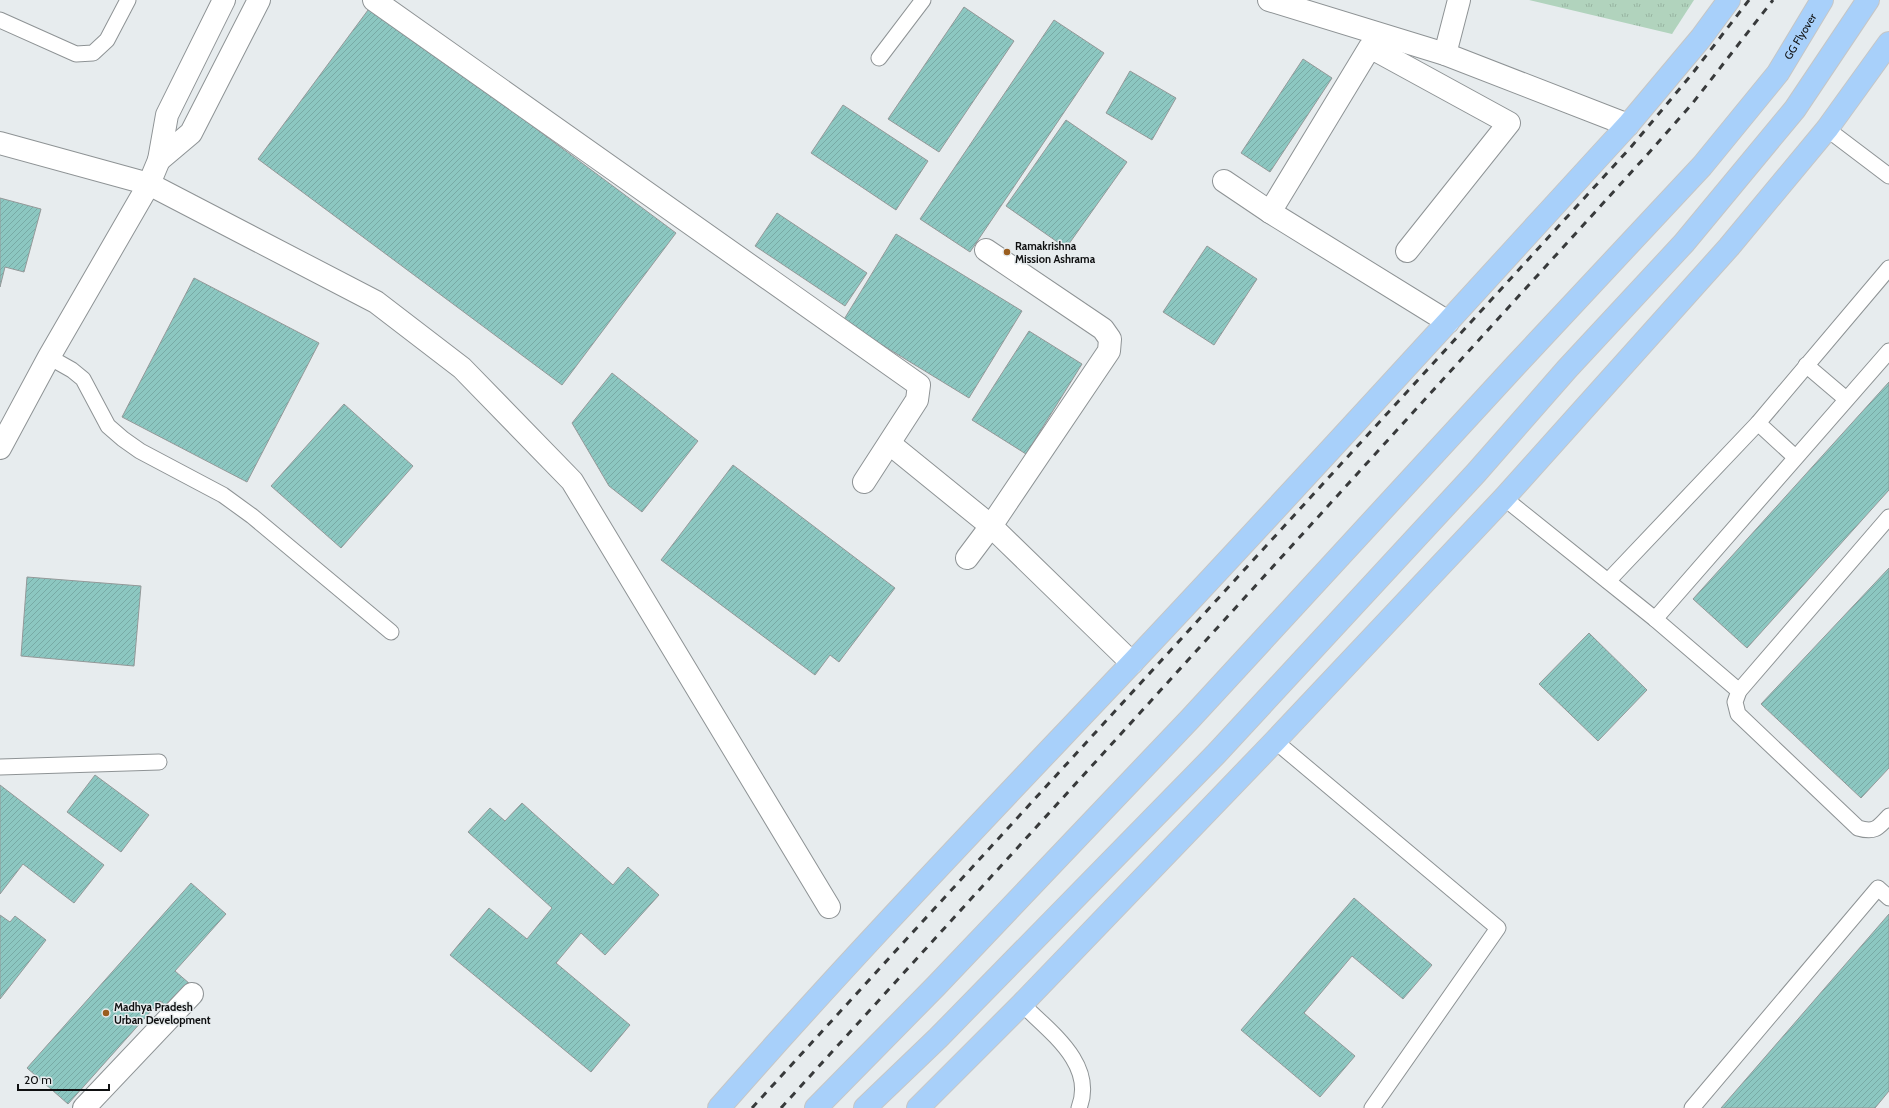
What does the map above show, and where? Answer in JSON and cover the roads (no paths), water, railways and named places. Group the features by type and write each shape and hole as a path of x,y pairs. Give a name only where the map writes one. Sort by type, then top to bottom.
{"main road":[{"path":"719,1108 777,1042 957,846 1132,662 1448,322 1628,125 1701,38 1729,0"},
{"name":"GG Flyover","path":"816,1108 941,980 1190,719 1516,365 1702,166 1778,73 1822,0"},
{"path":"865,1108 938,1038 1216,754 1471,479 1567,369 1684,243 1795,109 1868,0"},
{"path":"918,1108 1022,1004 1275,741 1504,498 1729,248 1827,129 1889,43"}],"street":[{"path":"0,448 49,356 149,184 159,160 167,116 224,0"},
{"path":"159,160 191,133 259,0"},
{"path":"374,0 919,385 917,400 890,444 864,482"},
{"path":"1269,0 1445,54 1628,125"},
{"path":"1445,54 1459,0"},
{"path":"1270,212 1370,47 1509,123 1407,251"},
{"path":"0,143 149,184 376,302 462,368 572,481 829,907"},
{"path":"1224,181 1270,212 1448,322"},
{"path":"967,558 992,526 1109,351 1110,339 1103,329 986,250"},
{"path":"890,444 992,526 1132,662"},
{"path":"84,1108 192,994"}],"lane":[{"path":"0,20 76,54 93,53 107,40 128,0"},
{"path":"879,58 923,0"},
{"path":"1827,129 1889,176"},
{"path":"1608,580 1758,423 1889,268"},
{"path":"1655,619 1889,351"},
{"path":"49,356 72,370 83,379 108,426 123,439 140,451 223,495 252,516 391,632"},
{"path":"1806,365 1846,399"},
{"path":"1758,423 1795,457"},
{"path":"1504,498 1608,580 1739,691"},
{"path":"1889,517 1739,691 1735,702 1738,714 1858,828 1868,831 1877,828 1889,816"},
{"path":"1275,741 1498,928 1372,1108"},
{"path":"0,767 159,762"},
{"path":"1692,1108 1878,888 1889,898"},
{"path":"1022,1004 1068,1050 1081,1072 1083,1097 1079,1108"}],"railway":[{"path":"752,1108 1631,147 1692,74 1749,0"},
{"path":"781,1108 1646,156 1692,104 1773,0"}],"place":[{"name":"Ramakrishna Mission Ashrama","path":"1007,252"},
{"name":"Madhya Pradesh Urban Development","path":"106,1013"}]}
